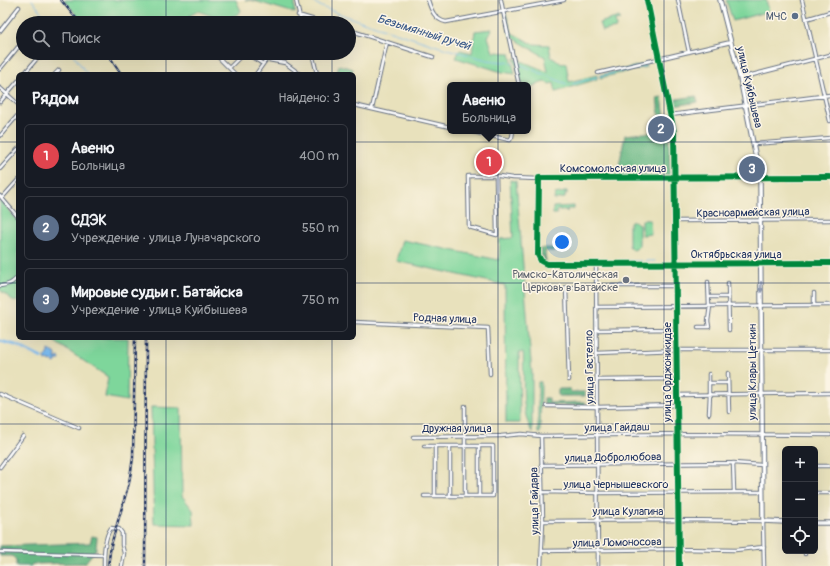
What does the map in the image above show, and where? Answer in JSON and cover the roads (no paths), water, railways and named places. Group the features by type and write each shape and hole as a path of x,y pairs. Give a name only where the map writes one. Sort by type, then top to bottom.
{"main road":[{"name":"улица Куйбышева","path":"720,0 740,78 760,178"},
{"name":"улица Клары Цеткин","path":"760,178 763,521"},
{"name":"улица Кулагина","path":"763,521 782,522"},
{"path":"818,523 830,523"}],"street":[{"path":"296,0 298,15 301,16"},
{"path":"428,0 437,18 443,22 564,0"},
{"path":"501,0 518,82"},
{"name":"улица Орджоникидзе","path":"647,0 674,133 679,566"},
{"path":"678,0 689,52"},
{"path":"802,0 830,122"},
{"path":"0,31 19,7"},
{"path":"806,19 830,12"},
{"path":"356,32 433,57"},
{"path":"372,109 387,42"},
{"path":"598,73 731,42"},
{"path":"0,69 16,50"},
{"path":"740,78 830,55"},
{"path":"26,72 36,60"},
{"path":"220,60 233,72"},
{"path":"229,68 237,60"},
{"path":"257,60 263,64"},
{"path":"257,72 266,60"},
{"path":"269,60 285,63 297,72"},
{"path":"314,60 317,72"},
{"path":"0,102 16,83"},
{"path":"0,88 16,102"},
{"path":"670,114 830,95"},
{"path":"356,105 447,126"},
{"path":"0,136 16,117"},
{"path":"482,134 510,140 512,134"},
{"path":"754,144 830,138"},
{"path":"0,169 16,151"},
{"name":"Комсомольская улица","path":"496,176 497,235 469,227 468,176 496,176 512,178 830,177"},
{"name":"Октябрьская улица","path":"539,178 538,255 541,261 547,264 830,263"},
{"path":"16,182 1,197 16,214"},
{"name":"Красноармейская улица","path":"676,221 830,220"},
{"name":"улица Гастелло","path":"596,263 598,566"},
{"path":"0,286 11,284 16,279"},
{"path":"698,327 709,326 708,321 710,306 708,282"},
{"path":"728,283 729,330"},
{"path":"569,380 566,287 676,286"},
{"path":"814,293 814,305"},
{"path":"709,297 728,297"},
{"path":"596,307 830,305"},
{"name":"Родная улица","path":"356,322 488,328 490,374"},
{"path":"596,330 676,329"},
{"path":"597,353 677,350 830,350"},
{"path":"728,373 729,412"},
{"path":"708,374 710,394 709,414"},
{"path":"597,380 677,379"},
{"path":"709,383 728,383"},
{"path":"677,395 830,393"},
{"path":"0,394 79,428"},
{"path":"546,406 597,407 677,405"},
{"path":"465,406 465,496"},
{"name":"улица Гайдаш","path":"501,436 522,434 541,436 677,434 830,435"},
{"path":"0,467 23,436"},
{"name":"Дружная улица","path":"413,436 501,436"},
{"name":"улица Гайдара","path":"541,436 543,521 542,566"},
{"path":"424,446 493,446 493,496 424,496"},
{"path":"435,446 435,496"},
{"path":"450,446 450,496"},
{"path":"479,446 479,496"},
{"path":"734,464 734,492"},
{"name":"улица Добролюбова","path":"541,465 762,465"},
{"path":"818,466 830,466"},
{"name":"улица Чернышевского","path":"542,492 762,492"},
{"path":"818,493 830,494"},
{"name":"улица Кулагина","path":"543,521 763,521"},
{"name":"улица Клары Цеткин","path":"763,521 764,566"},
{"path":"104,566 104,555 111,528 119,529 122,533 124,553 122,566"},
{"name":"улица Ломоносова","path":"542,551 679,549 736,550 764,546"},
{"path":"0,552 104,555"}],"water":[{"path":"49,350 55,353 55,359 59,357 60,360 56,360 54,363 53,361 50,362 49,360 46,361 45,358"}],"waterway":[{"path":"32,0 44,16"},
{"name":"Безымянный ручей","path":"310,0 322,7 345,16"},
{"name":"Безымянный ручей","path":"356,20 440,47 487,60 513,63"},
{"path":"77,60 86,72"},
{"name":"Безымянный ручей","path":"519,64 569,85 597,77"},
{"path":"600,76 645,66"},
{"path":"620,261 642,261"},
{"path":"645,261 655,261"},
{"path":"0,341 16,345 42,358"}],"railway":[{"path":"61,0 74,16"},
{"path":"112,60 120,72"},
{"path":"108,566 111,545 129,483 133,458 135,340"},
{"path":"145,566 146,340"}],"place":[{"name":"МЧС","path":"795,16"},
{"name":"СДЭК","path":"661,129"},
{"name":"Авеню","path":"489,162"},
{"name":"Мировые судьи г. Батайска","path":"752,169"},
{"name":"Римско-Католическая Церковь в Батайске","path":"626,280"}]}
